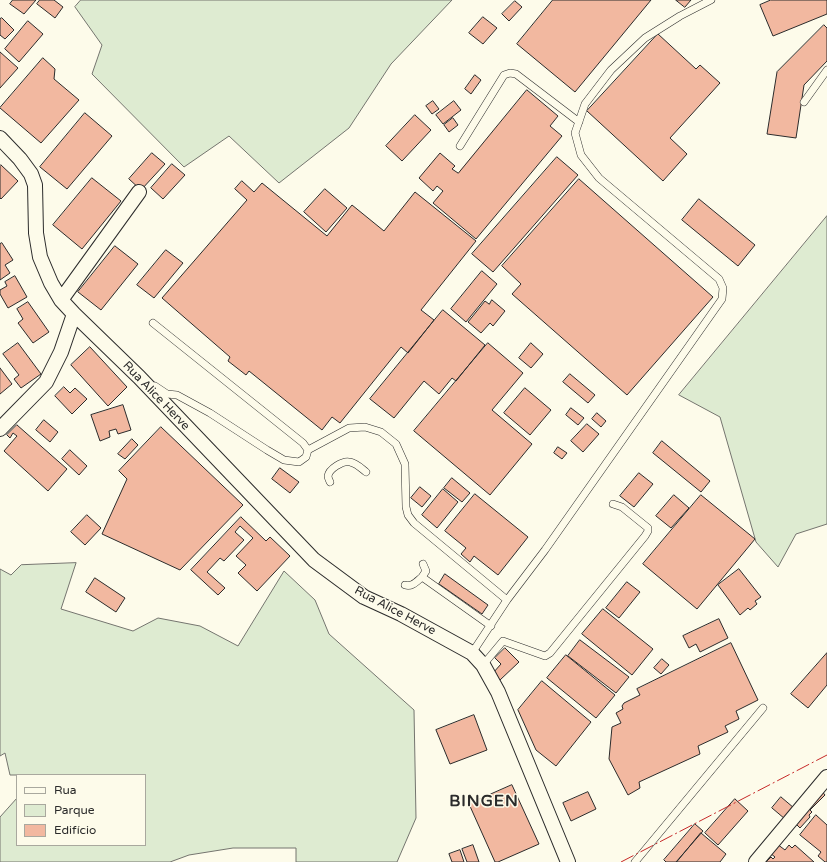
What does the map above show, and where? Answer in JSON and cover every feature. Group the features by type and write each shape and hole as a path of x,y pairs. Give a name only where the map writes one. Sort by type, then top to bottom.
{"street":[{"name":"Rua Alice Herve","path":"0,138 20,159 35,185 37,216 36,233 40,257 51,283 61,300 139,377 314,560 364,597 401,614 472,653 483,665 498,692 568,862"},
{"path":"61,300 139,192"},
{"path":"0,429 46,382 61,352 74,314"},
{"path":"756,862 827,777"}],"lane":[{"path":"472,653 722,298 723,288 719,279 599,178 581,155 575,133 585,104 611,70 645,38 680,16 711,0"},
{"path":"804,102 827,70"},
{"path":"460,146 504,75 510,73 516,74 579,122"},
{"path":"153,323 299,440 308,450"},
{"path":"139,377 167,394 177,395 210,413 284,460 299,462 306,458 308,450 349,428 366,427 381,432 396,444 405,464 406,507 408,515 414,523 508,600"},
{"path":"330,482 328,474 339,464 345,461 352,462 366,472"},
{"path":"483,665 503,641 545,656 550,653 640,543 648,531 648,528 622,507 613,504"},
{"path":"404,585 409,587 422,578 426,571 423,564"},
{"path":"422,578 491,626"},
{"path":"635,862 763,708"}],"green space":[{"path":"81,0 452,0 391,64 349,128 279,183 229,136 184,167 92,74 102,45 75,7"},
{"path":"827,216 827,524 796,534 778,567 756,542 720,417 679,395"},
{"path":"76,563 61,609 133,631 158,618 200,626 238,646 284,571 315,600 329,634 414,710 416,818 397,862 296,862 296,848 233,848 189,855 170,862 0,862 0,817 16,799 16,846 146,846 146,774 10,775 5,753 0,756 0,569 11,575 21,565"}],"building":[{"path":"13,0 36,0 24,14 10,4"},
{"path":"40,0 54,0 63,7 55,18 37,4"},
{"path":"553,0 651,0 575,92 517,44"},
{"path":"676,0 691,0 685,7"},
{"path":"771,0 827,0 827,14 773,36 760,5"},
{"path":"515,1 522,7 509,21 502,14"},
{"path":"483,17 497,28 483,44 469,33"},
{"path":"2,18 14,30 5,39 0,35 0,19"},
{"path":"28,21 43,34 19,62 5,49"},
{"path":"824,25 827,28 827,61 804,85 796,138 767,134 777,72"},
{"path":"658,34 696,69 700,65 720,83 670,138 687,154 663,181 587,111"},
{"path":"0,52 18,68 0,88"},
{"path":"43,58 55,69 54,79 79,100 41,143 0,108"},
{"path":"475,75 481,80 471,94 465,89"},
{"path":"527,90 558,116 550,126 562,136 476,239 433,203 443,191 437,186 433,191 419,178 440,153 455,166 452,169 458,173"},
{"path":"433,101 439,109 432,114 426,106"},
{"path":"454,101 461,110 443,124 436,115"},
{"path":"85,113 112,136 67,189 40,167"},
{"path":"415,115 431,130 402,161 386,146"},
{"path":"453,118 458,125 449,132 444,125"},
{"path":"152,153 165,164 141,190 129,179"},
{"path":"557,157 578,175 493,272 472,254"},
{"path":"172,164 185,175 163,199 151,188"},
{"path":"1,165 18,181 1,199 0,166"},
{"path":"92,178 121,201 82,249 53,225"},
{"path":"579,179 713,297 627,395 512,294 521,284 502,266"},
{"path":"242,181 254,192 262,183 327,236 352,205 384,231 415,192 476,241 421,310 434,320 408,353 401,347 340,423 332,417 322,430 249,371 246,375 228,361 230,357 162,298 247,200 235,189"},
{"path":"325,189 347,208 326,232 304,212"},
{"path":"699,199 755,245 738,266 682,220"},
{"path":"2,243 13,260 5,265 10,273 0,280 0,244"},
{"path":"115,246 138,264 101,310 78,292"},
{"path":"166,250 183,263 154,298 137,285"},
{"path":"482,271 497,284 466,322 451,309"},
{"path":"15,276 27,297 8,308 0,294 0,290 7,286 5,282"},
{"path":"492,300 505,311 493,326 490,323 481,333 468,322 485,301 489,304"},
{"path":"28,302 49,332 33,343 18,323 23,319 17,309"},
{"path":"443,310 485,345 456,381 452,378 439,394 424,381 394,418 370,399"},
{"path":"18,343 41,374 21,388 14,379 19,375 3,354"},
{"path":"488,343 523,373 492,410 532,444 490,495 414,431"},
{"path":"531,343 543,354 531,368 519,358"},
{"path":"90,347 127,387 108,406 71,365"},
{"path":"0,368 12,384 0,394"},
{"path":"570,374 595,395 588,403 563,382"},
{"path":"64,387 70,393 75,388 87,399 72,414 55,396"},
{"path":"525,388 551,410 530,435 504,413"},
{"path":"123,405 131,430 118,434 116,429 109,431 110,437 100,441 91,415"},
{"path":"571,408 584,418 578,425 566,415"},
{"path":"597,413 606,421 601,427 592,419"},
{"path":"44,420 58,432 50,442 36,430"},
{"path":"587,424 599,434 583,452 571,441"},
{"path":"17,425 67,469 48,491 4,451 17,436 13,433 10,438 7,435"},
{"path":"161,427 243,505 180,570 102,534 127,479 119,471"},
{"path":"132,439 138,445 125,459 118,454"},
{"path":"662,441 710,481 701,492 653,453"},
{"path":"558,447 567,453 562,459 554,453"},
{"path":"70,450 87,466 79,475 62,459"},
{"path":"280,468 299,482 290,493 272,479"},
{"path":"639,473 653,484 634,507 620,496"},
{"path":"452,478 470,493 462,502 444,488"},
{"path":"420,487 431,496 422,507 411,498"},
{"path":"443,489 458,502 437,528 422,515"},
{"path":"475,494 528,537 498,575 474,556 470,562 461,554 466,548 445,531"},
{"path":"674,495 689,508 671,528 656,516"},
{"path":"701,495 755,539 697,609 643,564"},
{"path":"87,515 101,528 85,545 71,532"},
{"path":"241,517 266,541 270,537 290,556 257,591 238,573 246,565 236,556 253,538 240,526 235,532 244,540 224,561 220,558 207,572 225,588 218,595 191,570"},
{"path":"739,569 761,597 755,601 757,604 750,610 748,608 740,615 718,585"},
{"path":"445,574 488,605 482,614 439,584"},
{"path":"95,578 125,598 116,612 86,592"},
{"path":"627,582 640,592 619,618 606,608"},
{"path":"603,609 653,649 632,675 582,634"},
{"path":"719,619 728,638 700,652 696,644 689,648 683,636"},
{"path":"580,640 629,677 616,693 568,656"},
{"path":"731,643 758,700 736,711 739,719 725,726 728,732 698,746 700,754 639,782 640,788 628,795 609,759 612,727 621,723 616,713 623,709 622,706 624,703 640,695 637,689"},
{"path":"505,648 519,662 500,680 493,673 501,664 495,658"},
{"path":"827,653 827,685 808,708 791,694"},
{"path":"566,655 615,695 596,718 547,678"},
{"path":"662,659 669,665 661,674 654,668"},
{"path":"542,681 591,722 556,766 536,750 518,710"},
{"path":"474,715 487,750 450,764 436,730"},
{"path":"512,785 539,844 495,862 469,804"},
{"path":"820,789 825,795 810,810 812,812 809,815 810,817 800,828 794,822"},
{"path":"588,792 596,809 571,821 563,803"},
{"path":"781,797 794,808 785,819 772,808"},
{"path":"735,799 748,811 718,845 705,833"},
{"path":"816,815 827,825 827,862 818,856 821,852 800,835"},
{"path":"695,824 703,831 676,862 666,862 664,860"},
{"path":"701,833 726,854 720,862 677,862"},
{"path":"777,844 785,850 789,845 792,848 795,845 814,862 766,862 771,857 773,859 775,857 770,853"},
{"path":"473,845 479,862 467,862 462,849"},
{"path":"460,850 464,862 452,862 449,854"}],"power":[{"path":"621,862 827,755"}],"district":[{"name":"BINGEN","path":"484,802"}]}
